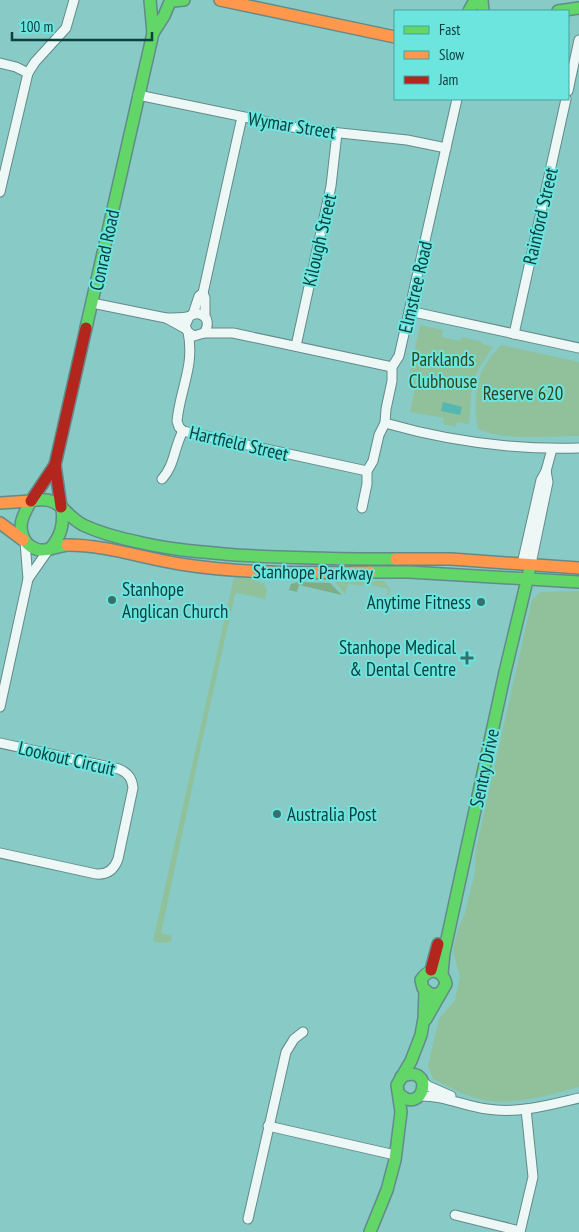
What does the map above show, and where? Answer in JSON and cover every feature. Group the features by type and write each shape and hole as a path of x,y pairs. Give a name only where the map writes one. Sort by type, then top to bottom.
{"street":[{"path":"0,192 28,73 35,62 66,28 74,0"},
{"path":"151,0 159,4 174,1"},
{"name":"Conrad Road","path":"31,501 55,465 153,34 151,0"},
{"path":"220,0 394,37"},
{"name":"Conrad Road","path":"153,34 174,1"},
{"path":"565,10 579,8"},
{"path":"569,85 579,40"},
{"path":"0,63 16,67 28,73"},
{"name":"Wymar Street","path":"138,95 302,129 407,140 446,148"},
{"name":"Elmstree Road","path":"362,508 367,484 367,471 373,461 379,435 385,423 392,381 392,367 399,356 457,100"},
{"name":"Rainford Street","path":"514,334 566,100"},
{"path":"187,330 186,322 202,293 242,117"},
{"name":"Kilough Street","path":"296,346 331,186 337,133"},
{"path":"202,293 208,327 203,334"},
{"path":"92,303 166,318 194,336 233,333 392,367"},
{"path":"409,311 579,348"},
{"path":"166,318 199,314 233,333"},
{"name":"Hartfield Street","path":"187,330 190,342 190,361 178,418 178,424 183,431 367,471"},
{"name":"Hartfield Street","path":"190,361 203,334"},
{"path":"385,423 486,444 525,448 579,448"},
{"path":"162,479 171,467 176,445 183,431"},
{"path":"526,564 548,482 546,471 552,449"},
{"name":"Conrad Road","path":"55,465 62,508"},
{"path":"0,503 14,504 47,499 55,502 62,508 62,531 59,538 49,549 28,580 4,669 0,707"},
{"path":"28,580 20,523 24,511 31,501"},
{"name":"Stanhope Parkway","path":"62,508 82,524 111,536 157,547 197,552 298,559 451,559 579,568"},
{"path":"0,523 35,549 49,549"},
{"name":"Stanhope Parkway","path":"49,549 66,545 88,546 180,564 242,570 298,573 409,572 579,582"},
{"name":"Sentry Drive","path":"437,972 479,766 526,564"},
{"name":"Lookout Circuit","path":"0,743 119,769 130,778 133,788 118,859 108,873 96,874 0,853"},
{"path":"425,1020 446,984 445,977 437,972 425,973 421,984 425,991 431,995 440,993"},
{"path":"370,1232 386,1194 396,1155 401,1129 401,1105 397,1085 420,1042 425,1020 425,991"},
{"path":"248,1220 254,1210 268,1126 286,1052 294,1039 303,1032"},
{"path":"401,1129 423,1090 421,1079 422,1048 420,1042"},
{"path":"401,1077 408,1073 413,1074 428,1086 459,1102"},
{"path":"399,1094 407,1099 434,1097 488,1110 512,1111 579,1098"},
{"path":"455,1215 520,1232 533,1177 526,1109"},
{"path":"268,1126 396,1155"}],"green space":[{"name":"Parklands Clubhouse","path":"420,325 443,330 442,337 460,341 462,337 483,342 482,344 493,347 479,368 472,385 469,424 457,422 456,427 443,424 444,418 410,412 415,387 407,385"},
{"name":"Reserve 620","path":"501,345 579,362 579,436 514,436 489,433 478,429 476,405 478,381 486,364"},
{"path":"234,577 263,582 267,590 265,599 235,594 161,933 172,936 171,942 162,943 153,941"},
{"path":"384,581 390,589 389,595 387,595 388,589 364,583 363,586 348,584 345,594 335,582"},
{"path":"298,582 330,583 342,595 299,585 297,592 289,590 291,584"},
{"path":"579,591 579,1087 517,1101 504,1102 479,1099 433,1079 428,1066 439,1019 455,1000 460,977 453,951 475,872 476,849 532,600 541,592"}],"water":[{"path":"443,402 462,407 460,415 441,411"}],"traffic: fast":[{"path":"86,328 153,33 150,0"},
{"path":"172,1 184,0"},
{"path":"470,10 475,0"},
{"path":"482,0 483,10"},
{"path":"153,33 169,4"},
{"path":"565,10 579,8"},
{"path":"67,545 39,550 27,543 23,537 21,526 23,516 31,501 41,500 55,503 83,525 103,533 162,547 236,555 396,559"},
{"path":"50,549 57,540 61,530 63,520 62,508"},
{"path":"370,572 409,572 579,582"},
{"path":"442,973 444,953 505,672 529,572"},
{"path":"426,1019 446,984 439,973 432,972 424,976 421,980 423,988 431,995 440,993"},
{"path":"370,1232 387,1190 395,1160 401,1112 397,1085 411,1061 421,1035 425,991"},
{"path":"399,1094 408,1099 415,1099 420,1095 422,1088 422,1082 419,1077 412,1074 401,1077"}],"traffic: slow":[{"path":"220,0 394,37"},
{"path":"0,503 31,501"},
{"path":"0,523 23,540"},
{"path":"67,545 110,549 180,564 227,570 299,573 370,572"},
{"path":"396,559 451,559 579,568"}],"traffic: jam":[{"path":"61,507 55,465 86,328"},
{"path":"31,501 55,465"},
{"path":"431,970 438,944"}],"place":[{"name":"Stanhope Anglican Church","path":"112,600"},
{"name":"Anytime Fitness","path":"481,602"},
{"name":"Stanhope Medical & Dental Centre","path":"467,658"},
{"name":"Australia Post","path":"277,814"}]}
